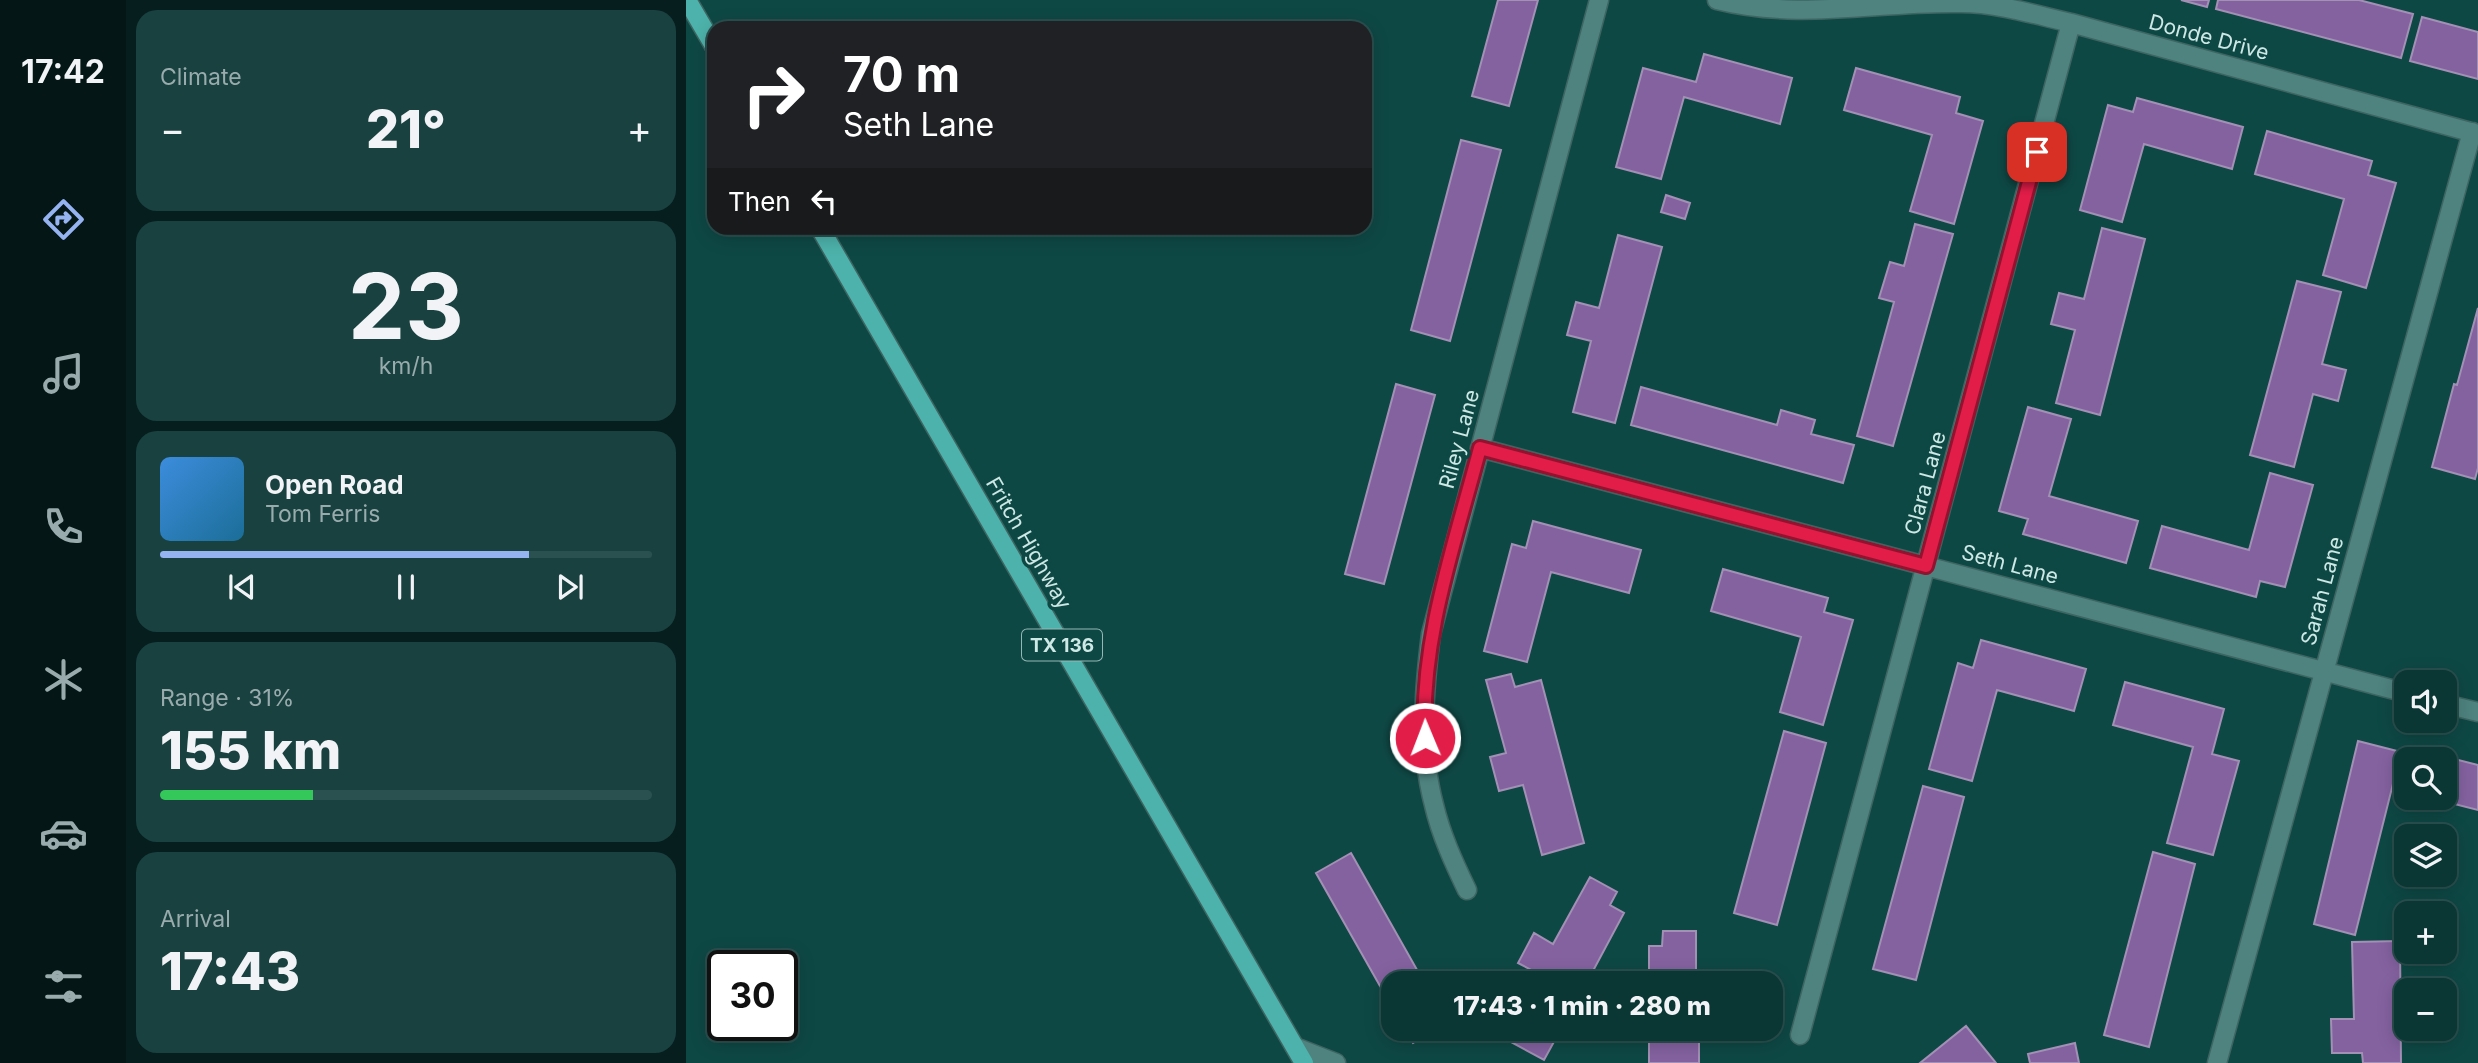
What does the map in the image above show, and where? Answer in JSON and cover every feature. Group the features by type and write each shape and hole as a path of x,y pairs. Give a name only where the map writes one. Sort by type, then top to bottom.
{"main road":[{"path":"687,0 707,34"},
{"name":"Fritch Highway","path":"824,235 1300,1055"}],"street":[{"name":"Riley Lane","path":"1467,890 1447,848 1433,804 1426,763 1424,714 1432,634 1599,0"},
{"name":"Donde Drive","path":"1717,0 1798,12 1964,3 2011,9 2475,133"},
{"name":"Clara Lane","path":"1800,1035 2071,23"},
{"name":"Sarah Lane","path":"2217,1063 2475,133"},
{"name":"Seth Lane","path":"1480,448 2394,690"},
{"path":"2457,707 2478,712"},
{"path":"1300,1055 1336,1063"}],"building":[{"path":"1498,0 1538,0 1509,106 1472,96"},
{"path":"2181,0 2209,0 2207,7"},
{"path":"2218,0 2359,0 2413,14 2401,58 2216,9"},
{"path":"2422,17 2478,32 2478,79 2410,61"},
{"path":"1704,54 1792,78 1780,124 1684,97 1661,179 1616,167 1643,68 1696,82"},
{"path":"1856,68 1960,97 1956,113 1983,121 1954,224 1910,211 1932,135 1844,110"},
{"path":"2137,98 2243,127 2232,169 2144,144 2122,222 2080,210 2108,105 2133,112"},
{"path":"2267,131 2372,161 2368,175 2396,183 2366,288 2323,275 2344,199 2255,174"},
{"path":"1461,140 1501,150 1450,341 1411,330"},
{"path":"1666,195 1690,203 1685,219 1661,212"},
{"path":"1915,224 1953,234 1893,446 1857,436 1894,302 1879,298 1890,262 1904,266"},
{"path":"2102,228 2145,239 2100,415 2056,403 2075,330 2051,324 2059,293 2084,299"},
{"path":"1618,235 1662,247 1615,423 1573,412 1591,341 1567,335 1576,302 1599,308"},
{"path":"2297,281 2341,292 2322,364 2346,370 2338,401 2313,394 2294,467 2250,455"},
{"path":"2478,308 2478,468 2475,479 2432,467"},
{"path":"1396,384 1435,395 1384,584 1345,574"},
{"path":"1641,387 1777,425 1781,410 1815,420 1811,434 1854,445 1843,483 1631,425"},
{"path":"2028,407 2071,419 2049,496 2138,521 2126,563 2023,534 2028,519 1999,511"},
{"path":"2270,473 2313,485 2285,587 2260,581 2256,597 2150,568 2162,526 2249,550"},
{"path":"1533,521 1641,550 1629,593 1551,572 1527,662 1484,651 1512,544 1526,548"},
{"path":"1723,569 1828,598 1824,612 1853,620 1823,725 1780,712 1801,637 1711,611"},
{"path":"1981,640 2086,669 2074,711 1997,690 1972,781 1929,769 1958,663 1973,668"},
{"path":"1511,674 1515,687 1541,680 1584,843 1542,855 1523,785 1499,791 1490,757 1506,753 1486,680"},
{"path":"2125,682 2224,709 2212,754 2239,761 2213,855 2167,843 2193,747 2113,725"},
{"path":"1784,731 1826,743 1777,925 1734,913"},
{"path":"2358,741 2394,750 2394,780 2355,935 2314,924"},
{"path":"2457,760 2478,765 2478,810 2457,805"},
{"path":"1923,786 1964,797 1916,980 1873,969"},
{"path":"2153,852 2195,864 2149,1047 2104,1035"},
{"path":"1351,853 1418,971 1381,971 1381,988 1316,873"},
{"path":"1590,877 1617,892 1610,905 1624,913 1593,971 1533,971 1518,963 1534,933 1553,944"},
{"path":"1663,931 1696,931 1696,971 1649,971 1649,946 1662,946"},
{"path":"2394,941 2394,964 2400,964 2400,978 2394,978 2394,1041 2401,1041 2401,1063 2363,1063 2362,1053 2332,1053 2331,1019 2354,1019 2352,942"},
{"path":"1966,1026 1996,1063 1920,1063"},
{"path":"1509,1041 1554,1041 1544,1060"},
{"path":"1649,1041 1699,1041 1699,1063 1649,1063"},
{"path":"2075,1043 2079,1063 2030,1063 2028,1054"}],"route":[{"path":"1425,738 1424,714 1432,634 1480,448 1926,566 2037,152"}]}
